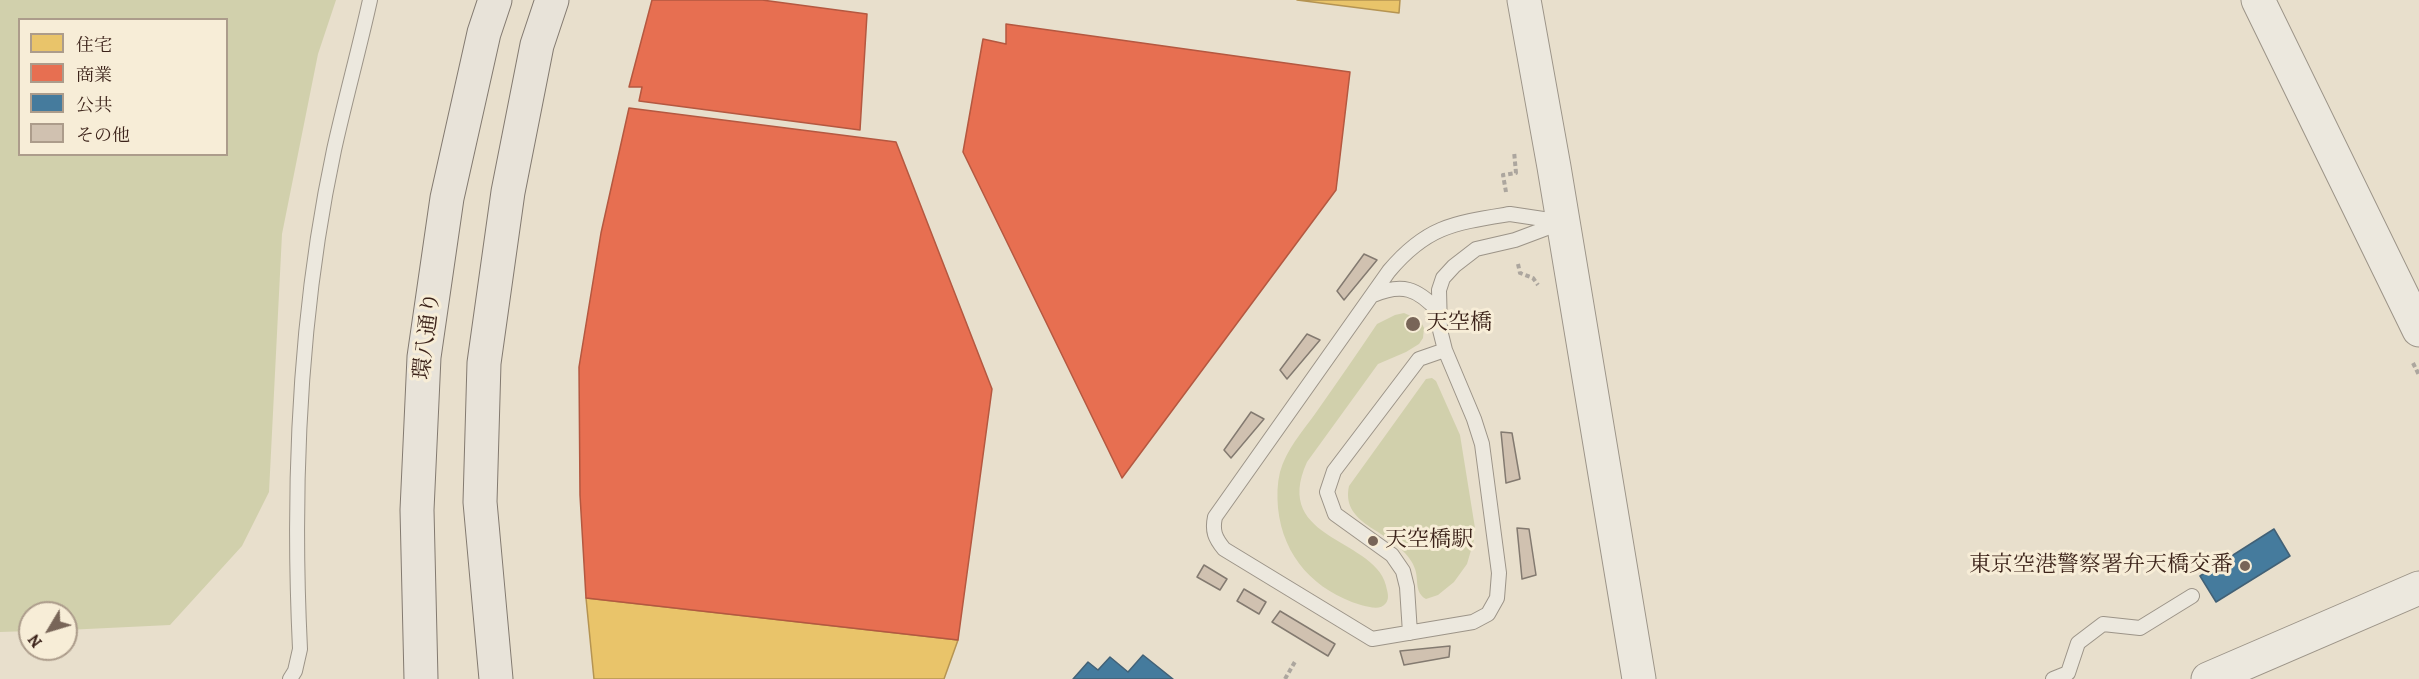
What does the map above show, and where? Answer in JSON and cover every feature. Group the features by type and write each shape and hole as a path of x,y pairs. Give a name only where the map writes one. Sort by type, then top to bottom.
{"main road":[{"name":"環八通り","path":"421,679 417,510 424,357 447,198 484,33 495,0"},
{"path":"496,679 480,502 484,363 508,192 537,45 552,0"}],"street":[{"path":"1524,0 1639,679"},
{"path":"2258,0 2419,330"},
{"path":"2208,679 2419,588"}],"lane":[{"path":"290,679 295,671 300,649 298,477 303,356 334,151 370,0"},
{"path":"1510,214 1563,222 1515,240 1476,249 1443,278 1439,290 1438,311 1445,350 1482,444 1499,573 1497,598 1488,614 1473,622 1372,639 1224,549 1216,539 1213,527 1215,517 1373,295 1417,241 1467,220 1510,214"},
{"path":"1373,295 1386,290 1407,289 1419,294 1438,311"},
{"path":"1410,633 1407,587 1403,571 1392,555 1335,514 1327,492 1334,471 1419,359 1445,350"},
{"path":"2053,679 2068,673 2078,643 2103,624 2140,628 2192,596"}],"path":[{"path":"1507,199 1503,175 1516,173 1514,150"},
{"path":"1518,262 1520,273 1533,278 1539,289"},
{"path":"1285,679 1296,660"}],"green space":[{"path":"0,0 336,0 318,54 282,234 269,492 242,546 170,625 78,629 78,601 18,601 18,631 0,632"},
{"path":"1404,313 1420,320 1424,328 1423,338 1419,344 1406,352 1378,364 1307,462 1300,489 1303,509 1314,524 1366,559 1380,573 1388,598 1384,605 1375,608 1344,599 1329,591 1304,570 1294,557 1281,526 1277,494 1280,472 1290,449 1377,324"},
{"path":"1432,378 1436,381 1460,435 1475,528 1467,564 1454,582 1438,595 1426,599 1417,586 1415,569 1408,556 1394,543 1357,517 1348,498 1349,486 1426,379"}],"building: 住宅":[{"path":"1297,0 1400,0 1399,13"},
{"path":"586,598 958,640 944,679 594,679"}],"building: 商業":[{"path":"652,0 762,0 867,14 860,130 639,101 642,87 629,87"},
{"path":"1006,24 1350,72 1336,190 1122,478 963,152 983,39 1006,44"},
{"path":"629,108 896,142 992,389 958,640 586,598 580,495 579,367 601,233"}],"building: 公共":[{"name":"東京空港警察署弁天橋交番","path":"2274,529 2290,556 2216,602 2200,576"},
{"path":"1143,655 1173,679 1073,679 1088,662 1098,670 1110,657 1128,672"}],"building: その他":[{"path":"1364,254 1377,260 1344,300 1337,291"},
{"path":"1307,334 1320,340 1287,379 1280,370"},
{"path":"1251,412 1264,419 1231,458 1224,450"},
{"path":"1501,432 1512,433 1520,479 1506,483"},
{"path":"1517,528 1529,529 1536,575 1522,579"},
{"path":"1204,565 1227,579 1220,590 1197,577"},
{"path":"1244,589 1266,602 1259,614 1237,601"},
{"path":"1280,611 1335,644 1328,656 1272,622"},
{"path":"1450,646 1449,657 1404,665 1400,651"}],"place":[{"name":"天空橋","path":"1413,324"},
{"name":"天空橋駅","path":"1373,541"},
{"name":"東京空港警察署弁天橋交番","path":"2245,566"}]}
